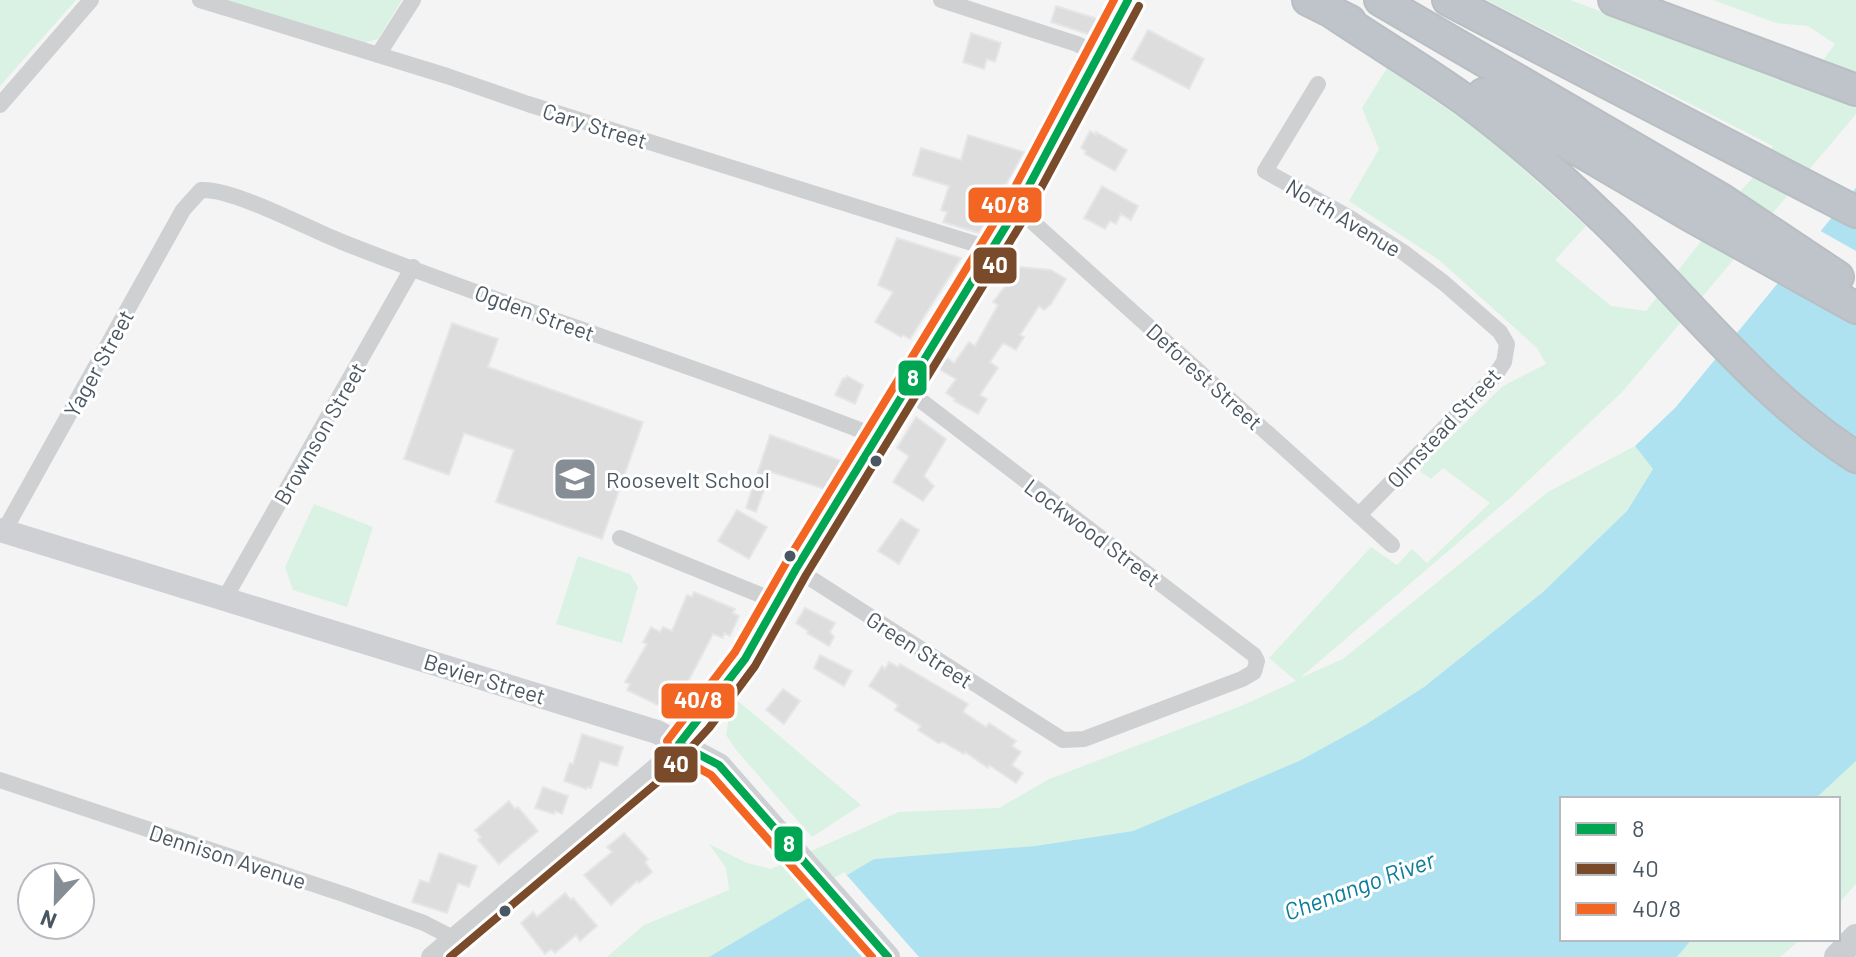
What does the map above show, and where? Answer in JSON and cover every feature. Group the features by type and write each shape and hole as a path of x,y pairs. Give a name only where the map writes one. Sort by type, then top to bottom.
{"highway":[{"path":"1380,0 1714,195 1856,289"},
{"path":"1448,0 1856,212"},
{"path":"1614,0 1856,90"},
{"path":"1320,6 1383,35 1691,216 1856,308"},
{"path":"1320,6 1447,87 1490,119 1561,179 1771,391 1818,431 1856,457"},
{"path":"1714,195 1856,267"}],"main road":[{"name":"Bevier Street","path":"2,530 657,732 719,765 888,957"},
{"path":"1837,957 1856,937"}],"street":[{"path":"0,105 91,0"},
{"name":"Cary Street","path":"200,0 991,249"},
{"path":"378,55 413,0"},
{"path":"941,0 1077,44 1100,55"},
{"path":"431,957 657,767 679,744 745,659 796,569 1017,208 1128,0"},
{"name":"North Avenue","path":"1318,84 1265,171 1350,218 1403,252 1500,332"},
{"name":"Ogden Street","path":"195,196 201,190 225,193 343,243 548,318 762,391 878,437"},
{"name":"Yager Street","path":"2,530 183,210 195,196"},
{"name":"Deforest Street","path":"1017,208 1392,545"},
{"name":"Brownson Street","path":"225,598 413,267"},
{"name":"Olmstead Street","path":"1359,515 1494,377 1504,362 1507,344 1500,332"},
{"name":"Lockwood Street","path":"907,390 1254,655 1257,661 1254,672 1242,679"},
{"path":"620,538 778,602"},
{"name":"Green Street","path":"796,569 1063,740 1084,739 1242,679"},
{"name":"Dennison Avenue","path":"0,780 346,895 424,923 453,938"}],"green space":[{"path":"0,0 76,0 0,86"},
{"path":"221,0 402,0 378,39 363,43"},
{"path":"1486,0 1570,0 1804,86 1835,44 1808,26 1776,23 1713,0 1856,0 1856,114 1623,391 1510,498 1300,678 1343,659 1548,492 1635,446 1653,469 1627,511 1543,592 1424,687 1365,725 1299,761 1133,831 1035,846 874,859 709,957 607,957 644,925 729,890 726,868 709,844 747,863 771,869 899,812 999,808 1049,779 1241,706 1296,681 1269,658 1371,547 1397,565 1412,549 1427,563 1490,503 1443,468 1431,479 1421,472 1421,466 1503,386 1546,364 1537,348 1439,260 1349,201 1379,149 1362,108 1387,68 1488,137 1586,226 1555,260 1611,306 1646,311 1757,173 1773,146"},
{"path":"314,504 373,527 347,607 293,590 285,567"},
{"path":"578,556 630,574 638,587 622,643 556,624"},
{"path":"738,701 861,805 812,837 726,735 730,710"},
{"path":"1856,761 1856,884 1840,902 1840,797 1817,797"},
{"path":"1690,941 1799,941 1780,957 1677,957"}],"water":[{"name":"Chenango River","path":"1856,188 1856,761 1817,797 1560,797 1560,941 1690,941 1677,957 709,957 874,859 1035,846 1133,831 1299,761 1365,725 1424,687 1543,592 1627,511 1653,469 1635,446 1676,407"}],"pier":[{"path":"1817,229 1856,251 1856,317 1781,274"},
{"path":"844,872 919,957 862,957 806,895"}],"building":[{"path":"1056,6 1098,19 1088,34 1051,22"},
{"path":"1148,30 1204,59 1189,89 1132,59"},
{"path":"971,33 1001,43 995,62 987,59 984,69 963,62"},
{"path":"1090,131 1127,150 1115,171 1085,154 1086,151 1081,148"},
{"path":"968,135 1024,152 979,233 943,222 947,212 941,210 949,186 913,175 921,148 961,160"},
{"path":"1102,186 1138,206 1131,220 1121,214 1116,224 1110,221 1105,229 1084,218"},
{"path":"897,238 961,258 910,339 875,322 893,292 878,285"},
{"path":"1020,267 1051,270 1066,279 1051,304 1044,310 1039,306 1020,335 1024,337 1016,350 1003,343 990,362 998,368 980,395 987,399 978,414 946,393 956,379 939,369 946,357 954,363 969,342 975,346 998,305 993,302"},
{"path":"452,323 498,339 488,367 643,422 602,539 496,502 514,450 464,433 449,475 404,459"},
{"path":"847,376 863,385 855,404 835,395"},
{"path":"916,417 946,439 924,476 934,486 923,501 893,482 909,456 897,448"},
{"path":"770,435 842,461 825,489 771,472 756,512 746,508"},
{"path":"737,510 767,527 749,559 718,541"},
{"path":"901,519 919,530 899,564 878,551"},
{"path":"694,592 735,609 733,613 739,616 730,636 724,633 723,638 713,634 672,712 627,690 630,684 625,682 647,644 643,642 651,627 660,632 663,627 672,631 687,595 692,597"},
{"path":"805,608 835,623 830,632 834,637 829,646 796,623"},
{"path":"820,655 852,671 844,686 814,668"},
{"path":"889,662 898,667 900,664 968,704 963,712 986,727 989,723 1016,741 1012,746 1021,752 1012,765 1023,773 1016,783 965,752 943,742 938,743 918,730 921,726 895,710 898,705 869,686 882,666 885,669"},
{"path":"783,689 800,701 784,724 766,710"},
{"path":"582,734 623,747 617,766 600,761 591,788 586,789 564,781"},
{"path":"543,787 568,796 562,814 535,808"},
{"path":"509,801 538,831 499,864 478,840 481,837 475,830"},
{"path":"624,833 648,859 645,862 652,872 611,905 584,875 612,852 607,847"},
{"path":"439,853 477,866 469,887 458,883 447,913 412,902 420,880 429,883"},
{"path":"565,893 597,926 580,941 576,935 555,953 551,949 545,954 521,923 533,912 537,917"}],"transit line":[{"name":"40/8","path":"872,957 711,775 671,753 667,741 735,652 1007,202 1114,0"},
{"name":"8","path":"679,744 745,659 796,569 1017,208 1128,0"},
{"name":"40","path":"450,957 665,776 709,728 755,666 806,575 1027,214 1139,6"},
{"name":"8","path":"679,744 719,765 888,957"}],"place":[{"name":"Roosevelt School","path":"575,479"}]}
